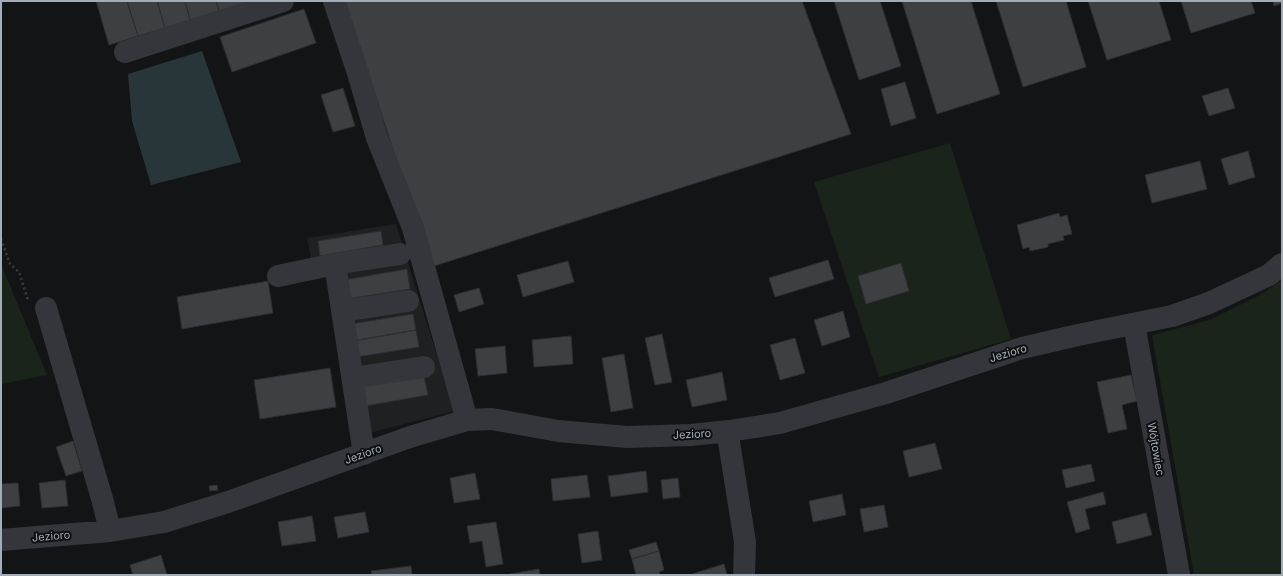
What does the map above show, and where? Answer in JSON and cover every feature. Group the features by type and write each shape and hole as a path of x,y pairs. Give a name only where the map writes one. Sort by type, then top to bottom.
{"street":[{"path":"125,52 283,1"},
{"path":"334,1 358,73 377,138 413,228 467,420"},
{"path":"278,276 335,264 400,254"},
{"path":"335,264 364,454"},
{"name":"Jezioro","path":"1,540 110,531 164,522 228,502 410,437 467,420 492,419 558,431 627,437 729,432 780,423 831,410 886,393 1022,348 1172,316 1209,303 1269,275 1282,264"},
{"path":"343,311 408,301"},
{"path":"46,308 103,502 110,531"},
{"name":"Wójtowiec","path":"1134,324 1179,575"},
{"path":"353,378 424,367"},
{"path":"729,432 729,442 745,542 744,575"}],"shaded area":[{"path":"202,51 241,162 151,185 132,121 128,74"},
{"path":"950,143 1011,339 879,377 814,182"},
{"path":"396,224 449,394 459,410 354,437 327,276 315,279 307,238"},
{"path":"1,264 47,375 1,384"},
{"path":"1282,280 1282,575 1194,575 1152,335 1210,320 1260,295"}],"building":[{"path":"96,1 127,1 138,36 109,45"},
{"path":"127,1 157,1 165,28 138,36"},
{"path":"157,1 185,1 190,20 165,28"},
{"path":"185,1 216,1 219,11 190,20"},
{"path":"216,1 244,1 245,3 219,11"},
{"path":"345,1 802,1 851,134 431,267"},
{"path":"834,1 880,1 901,66 859,80"},
{"path":"902,1 971,1 1000,94 937,114"},
{"path":"996,1 1066,1 1086,67 1023,87"},
{"path":"1088,1 1159,1 1171,40 1107,60"},
{"path":"1181,1 1251,1 1255,13 1191,33"},
{"path":"1273,1 1282,1 1282,3 1274,6"},
{"path":"304,9 316,43 232,72 220,37"},
{"path":"905,82 916,118 891,126 881,89"},
{"path":"343,88 355,126 333,132 321,95"},
{"path":"1228,88 1235,108 1209,116 1202,96"},
{"path":"1248,151 1255,177 1229,185 1221,159"},
{"path":"1200,161 1207,189 1152,203 1145,175"},
{"path":"1059,213 1060,217 1067,215 1072,234 1063,236 1064,240 1048,244 1048,247 1030,251 1029,247 1023,249 1017,225"},
{"path":"381,231 383,245 320,256 318,241"},
{"path":"828,260 834,279 775,297 769,278"},
{"path":"568,261 574,282 523,297 517,275"},
{"path":"901,263 909,291 866,304 858,276"},
{"path":"407,269 410,289 347,299 344,280"},
{"path":"268,281 273,313 182,329 177,297"},
{"path":"479,288 484,304 459,312 454,295"},
{"path":"843,311 850,337 822,346 814,320"},
{"path":"413,314 416,330 353,341 351,324"},
{"path":"416,330 419,347 356,357 353,341"},
{"path":"662,334 672,382 655,385 645,338"},
{"path":"571,336 573,364 534,367 532,340"},
{"path":"795,338 805,373 780,380 770,345"},
{"path":"505,346 507,373 478,376 475,349"},
{"path":"624,354 633,408 611,412 602,358"},
{"path":"330,368 336,407 260,419 254,380"},
{"path":"722,372 727,400 692,407 686,380"},
{"path":"1131,375 1137,401 1122,405 1127,429 1108,433 1097,382"},
{"path":"424,376 428,395 365,406 362,386"},
{"path":"73,441 82,471 66,476 56,447"},
{"path":"935,443 942,469 909,477 903,451"},
{"path":"1091,464 1095,481 1066,488 1062,470"},
{"path":"646,471 648,492 611,497 608,476"},
{"path":"475,473 480,499 454,503 450,478"},
{"path":"587,475 590,497 553,501 551,479"},
{"path":"678,478 680,497 663,499 661,480"},
{"path":"65,480 68,506 42,508 39,483"},
{"path":"18,483 20,506 1,508 1,484"},
{"path":"217,485 218,490 210,491 209,486"},
{"path":"1103,492 1106,504 1085,509 1090,529 1076,533 1067,502"},
{"path":"842,494 846,515 813,522 809,501"},
{"path":"884,505 888,527 864,532 860,509"},
{"path":"365,512 369,532 338,538 334,517"},
{"path":"1146,513 1152,535 1117,544 1112,522"},
{"path":"312,516 316,541 282,546 278,522"},
{"path":"496,522 503,564 486,567 482,541 470,543 467,526"},
{"path":"598,531 602,560 582,563 578,534"},
{"path":"656,542 659,551 632,559 629,550"},
{"path":"659,551 664,570 659,572 660,575 636,575 632,559"},
{"path":"161,555 167,575 133,575 130,565"},
{"path":"724,564 727,575 692,575 692,574"},
{"path":"411,566 412,575 372,575 371,571"},
{"path":"539,569 540,575 510,575 510,574"}]}
